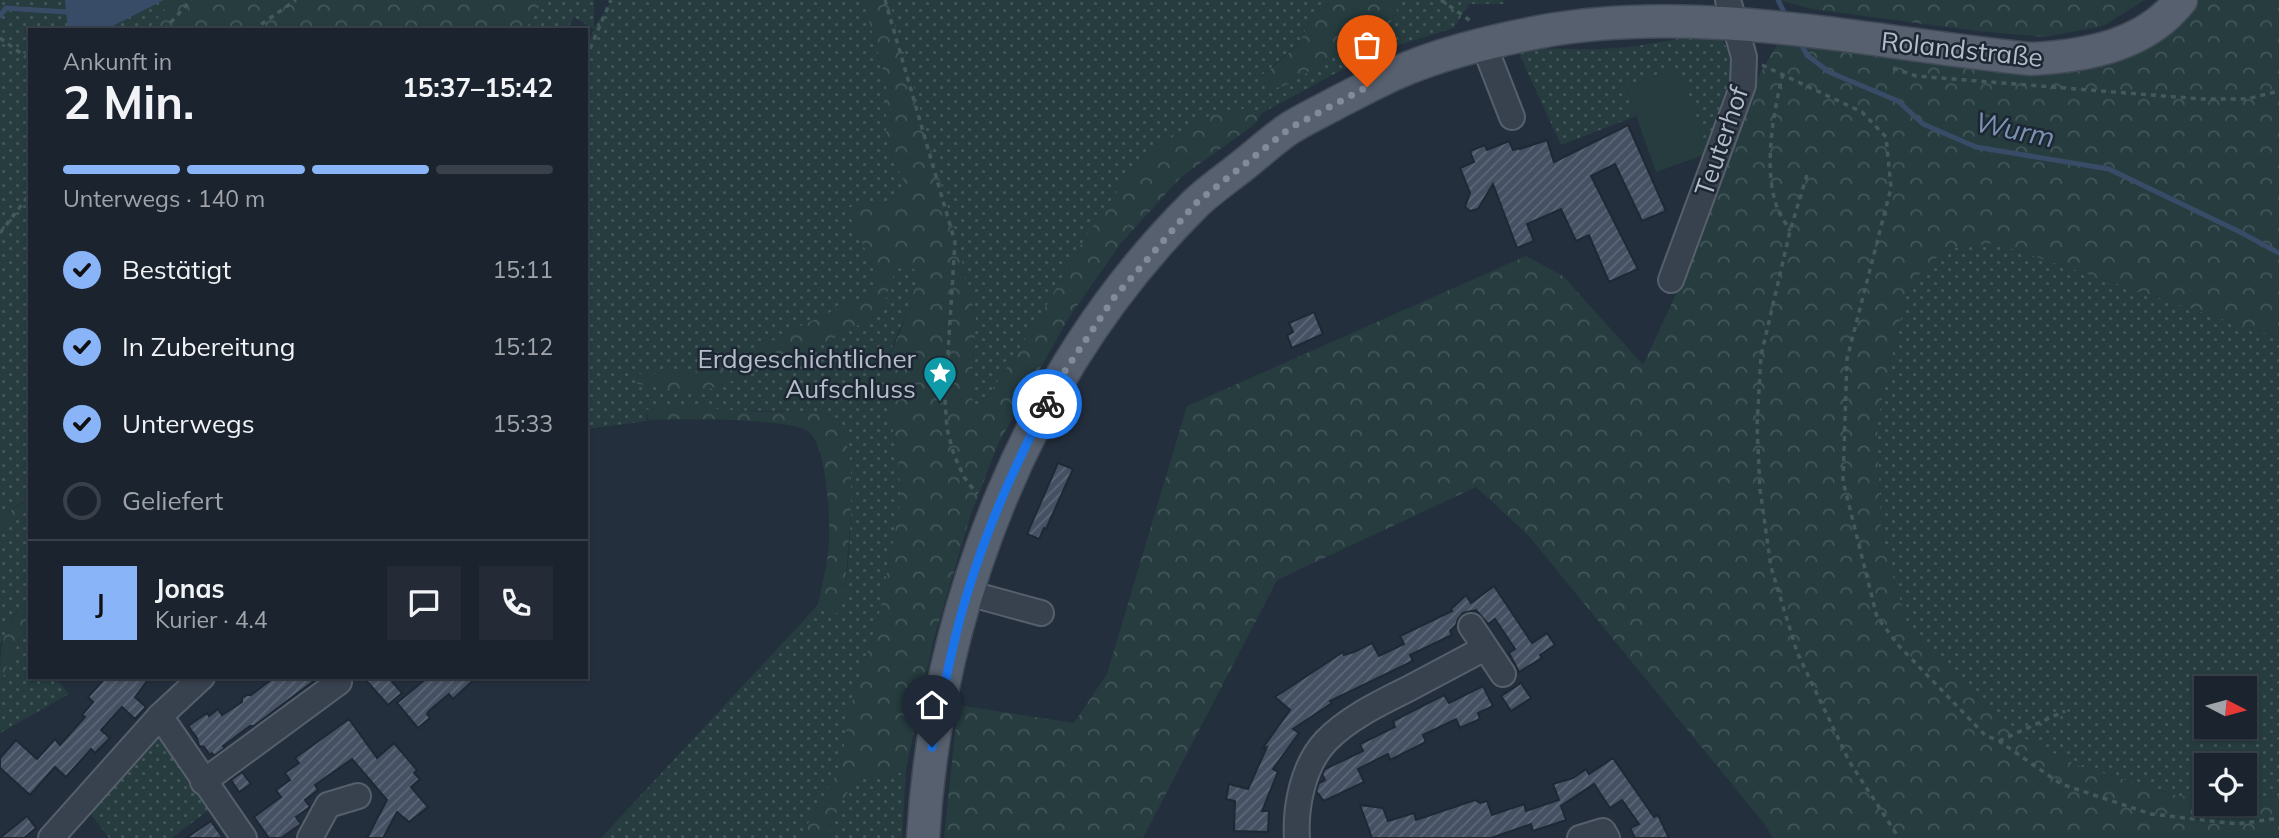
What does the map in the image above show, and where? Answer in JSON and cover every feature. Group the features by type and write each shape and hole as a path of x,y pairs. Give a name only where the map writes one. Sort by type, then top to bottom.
{"main road":[{"name":"Rolandstraße","path":"923,838 932,747 968,593 998,506 1029,438 1063,374 1113,299 1196,203 1290,128 1410,67 1481,36 1736,17 1810,32 2031,59 2072,57 2124,43 2155,24 2181,0"}],"street":[{"name":"Teuterhof","path":"1671,280 1743,85 1744,57 1736,17"},
{"path":"1481,36 1512,117"},
{"path":"968,593 1041,613"},
{"path":"1471,626 1503,674"},
{"path":"1297,838 1296,819 1302,789 1312,761 1325,742 1368,709 1485,648"},
{"path":"51,838 160,716 200,679"},
{"path":"203,782 339,682"},
{"path":"160,716 244,838"},
{"path":"310,838 328,805 358,796"},
{"path":"1580,838 1603,831 1607,838"}],"path":[{"path":"166,28 191,0"},
{"path":"256,28 296,0"},
{"path":"588,53 611,0"},
{"path":"885,0 955,242 945,400 947,429 964,477 981,499 998,506"},
{"path":"1441,0 1481,36"},
{"path":"0,38 28,59"},
{"path":"1790,231 1778,210 1770,145 1774,111 1783,74 1862,112 1886,137 1891,188 1847,359 1843,481 1877,617 1899,646 1985,735 1999,741 2061,784 2151,814 2238,824 2279,818"},
{"path":"1807,175 1790,231 1761,356 1757,426 1760,489 1771,566 1797,652 1849,761 1899,838"},
{"path":"0,233 28,197"},
{"path":"1999,741 2065,711"}],"green space":[{"path":"0,0 173,0 150,28 28,28 28,495 0,518"},
{"path":"173,0 543,0 526,28 150,28"},
{"path":"543,0 594,0 594,28 612,0 863,0 886,81 886,133 894,161 907,187 895,201 847,208 875,271 877,291 792,330 741,359 690,373 639,374 638,384 698,393 799,357 881,313 895,270 910,264 918,274 912,303 879,383 889,411 898,454 901,499 880,611 849,712 841,766 800,838 601,838 818,605 827,614 845,590 851,511 842,424 828,414 800,411 646,410 647,421 588,429 588,42 594,29 574,17 568,28 526,28"},
{"path":"863,0 889,0 957,241 976,319 971,392 976,414 1041,315 1079,247 1128,175 1166,141 1212,114 1243,109 1262,113 1254,125 1181,177 1121,243 1068,319 998,444 970,517 933,642 906,769 890,778 864,774 841,803 829,838 800,838 841,766 849,712 880,611 901,499 898,454 889,411 879,383 906,316 918,274 909,264 895,270 881,313 799,357 698,393 637,384 639,374 690,373 741,359 792,330 876,291 875,271 846,208 895,201 907,187 894,161 886,133 886,81"},
{"path":"889,0 1333,0 1312,18 1298,44 1261,76 1292,83 1349,43 1386,30 1397,11 1391,0 1503,0 1504,4 1469,4 1454,28 1392,47 1336,73 1262,113 1243,109 1041,315 976,415 971,392 976,319 957,241"},
{"path":"1333,0 1391,0 1397,11 1386,30 1349,43 1292,83 1266,91 1261,77 1298,45 1312,18"},
{"path":"1779,0 2145,0 2103,26 2044,37 1812,9"},
{"path":"2199,0 2279,0 2279,338 1995,243 1947,249 1923,269 1906,296 1877,421 1881,533 1910,634 2012,732 2079,766 2179,796 2194,796 2194,816 2257,816 2257,796 2279,797 2279,838 1773,838 1766,826 1528,535 1476,487 1277,580 1143,838 944,838 958,705 1074,723 1107,674 1187,406 1526,256 1563,276 1643,365 1676,294 1744,101 1778,43 2039,73 2131,58 2195,7"},
{"path":"1702,34 1719,36 1729,51 1731,86 1709,153 1626,87 1636,116 1561,145 1517,49 1612,48"},
{"path":"1679,68 1709,153 1656,172 1626,87"},
{"path":"1995,243 2279,338 2279,797 2257,796 2257,753 2194,753 2194,796 2179,796 2078,766 2012,732 1910,634 1881,533 1877,421 1906,296 1923,269 1946,249"},
{"path":"658,405 762,412 800,411 828,414 842,424 851,464 851,511 845,590 839,613 827,614 818,605 828,550 829,517 824,467 815,440 809,432 798,427 757,421 649,420 646,410"},
{"path":"28,496 28,510 0,534 0,518"},
{"path":"28,510 28,599 14,615 0,645 0,534"},
{"path":"28,599 28,625 8,663 0,686 0,659 4,638"},
{"path":"28,625 28,679 57,679 69,694 0,733 0,686 8,663"},
{"path":"144,739 160,739 210,809 172,838 109,838 87,809"},
{"path":"906,769 902,838 829,838 841,803 864,774 890,778"}],"water":[{"path":"65,0 164,0 109,28 68,28"}],"building":[{"path":"1628,125 1666,211 1642,221 1615,164 1591,176 1638,269 1609,282 1589,235 1576,241 1561,209 1527,224 1534,241 1517,248 1493,184 1478,209 1470,211 1465,207 1470,193 1460,168 1474,162 1470,151 1485,145 1487,150 1509,141 1513,150 1520,149 1547,140 1554,162"},
{"path":"1314,312 1323,334 1292,348 1287,335 1293,332 1289,323"},
{"path":"1058,463 1073,469 1039,539 1027,534"},
{"path":"1494,586 1532,643 1547,633 1555,645 1540,655 1542,658 1519,672 1509,653 1515,649 1495,619 1488,624 1476,610 1463,613 1450,631 1452,635 1410,655 1413,661 1330,701 1332,703 1293,729 1299,733 1273,769 1278,772 1262,811 1269,811 1268,832 1234,831 1235,801 1226,799 1229,784 1248,789 1267,747 1262,749 1290,710 1275,697 1343,652 1344,655 1354,652 1372,643 1379,656 1404,644 1400,636 1452,611 1466,595 1471,603"},
{"path":"104,679 148,679 135,697 146,707 135,719 122,707 101,730 110,738 95,753 91,749 66,777 55,767 30,795 0,768 0,758 16,740 37,759 55,739 60,745 85,717 82,715 93,702 88,697"},
{"path":"316,679 223,746 225,748 214,756 199,746 197,738 188,726 218,709 222,715 242,702 242,698 251,695 271,680"},
{"path":"365,679 390,679 402,693 388,705"},
{"path":"426,679 475,679 453,699 449,694 429,711 427,714 430,718 418,728 397,703"},
{"path":"1521,683 1531,698 1511,711 1501,696"},
{"path":"1483,686 1493,706 1478,713 1480,719 1460,728 1456,719 1423,735 1426,742 1390,760 1388,754 1358,769 1364,782 1324,801 1316,791 1319,783 1325,780 1322,774 1325,769 1363,751 1360,744 1395,727 1393,721 1444,695 1449,703"},
{"path":"349,719 377,758 394,743 417,770 414,773 420,779 411,787 428,807 409,822 397,812 383,838 367,838 387,800 352,759 315,785 318,790 305,800 310,807 296,817 301,824 281,838 269,838 254,817 281,797 276,790 290,780 285,773 299,763 295,758"},
{"path":"1613,758 1654,817 1658,815 1669,838 1635,838 1630,828 1639,824 1622,800 1610,808 1594,784 1561,806 1566,820 1533,831 1531,824 1491,838 1372,838 1360,805 1383,808 1388,821 1414,813 1416,820 1475,800 1480,803 1487,801 1492,815 1524,804 1526,811 1559,800 1553,784 1573,778 1586,769 1589,774"},
{"path":"242,772 251,784 239,792 231,780"},
{"path":"27,816 36,828 24,838 0,838"},
{"path":"211,821 223,838 186,838"}],"waterway":[{"name":"Wurm","path":"1778,0 1786,16"},
{"path":"0,16 6,8 66,12 72,9"},
{"name":"Wurm","path":"1799,40 1807,55 1829,72 1898,101 1923,124 1976,147 2109,169 2279,253"}],"way so far":[{"path":"1047,404 1063,374 1113,299 1196,203 1290,128 1367,87"}],"place":[{"name":"Erdgeschichtlicher Aufschluss","path":"940,403"}],"route":[{"path":"932,747 968,593 998,506 1047,404"}]}
